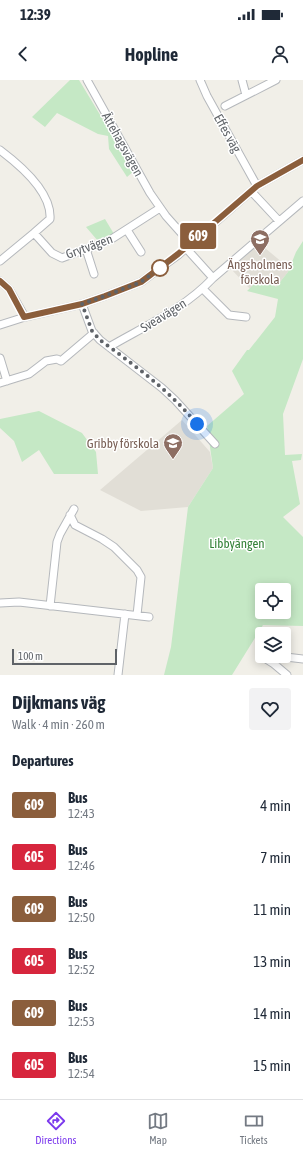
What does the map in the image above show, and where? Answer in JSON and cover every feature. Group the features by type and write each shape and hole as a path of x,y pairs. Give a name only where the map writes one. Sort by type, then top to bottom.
{"street":[{"name":"Ättehagsvägen","path":"87,80 130,160 160,208 188,245"},
{"name":"Effes väg","path":"200,80 254,188"},
{"path":"242,80 246,95"},
{"path":"225,106 276,80"},
{"path":"0,150 26,173 46,196 50,211 50,219 0,261"},
{"path":"0,325 24,317 82,304 141,282 178,254 254,188 303,160"},
{"path":"254,188 279,221"},
{"name":"Sveavägen","path":"109,347 170,313 203,289 213,278 303,202"},
{"path":"141,252 127,230 160,208"},
{"name":"Grytvägen","path":"34,233 52,253 62,258 110,240 127,230"},
{"path":"188,245 213,278"},
{"path":"86,249 94,274"},
{"path":"0,280 9,289 24,317"},
{"path":"203,289 229,315 246,317"},
{"path":"82,304 87,321 100,340 166,392 215,444"},
{"path":"0,358 4,382 29,374 46,361 57,359 61,361 94,333"},
{"path":"50,606 57,542 72,512 75,525 114,547 142,577 137,615"},
{"path":"0,603 19,602 149,617"},
{"path":"118,675 125,614"},
{"path":"287,675 274,664 276,659 286,657 303,659"}],"shaded area":[{"name":"Ängsholmens förskola","path":"259,243 289,268 288,272 276,287 263,276 250,289 231,269"},
{"name":"Gribby förskola","path":"182,420 210,452 213,468 188,507 141,511 100,490"}],"green space":[{"path":"70,80 79,80 134,171 127,177 109,149 108,136 98,134 57,113 45,127 32,117"},
{"path":"105,219 114,234 98,241 86,227"},
{"name":"Libbyängen","path":"303,241 303,359 283,414 285,455 302,454 301,460 292,461 300,504 283,517 303,537 303,626 263,625 262,627 255,627 255,638 232,675 164,675 171,647 188,507 213,468 207,426 244,394 232,371 247,350 249,350 275,317 278,299 247,291 263,276 276,287 288,272 296,252"},
{"path":"39,411 82,433 96,452 98,474 54,474 39,450 22,462 14,441 0,428 0,419"}],"bus line":[{"name":"609","path":"0,281 9,289 16,299 24,317 82,304 141,282 178,254 257,186 303,160"}],"place":[{"name":"Ängsholmens förskola","path":"260,256"},
{"name":"Gribby förskola","path":"173,460"}],"route":[{"path":"160,268 166,264 141,282 82,304 87,321 92,331 100,340 162,388 197,424"}]}
